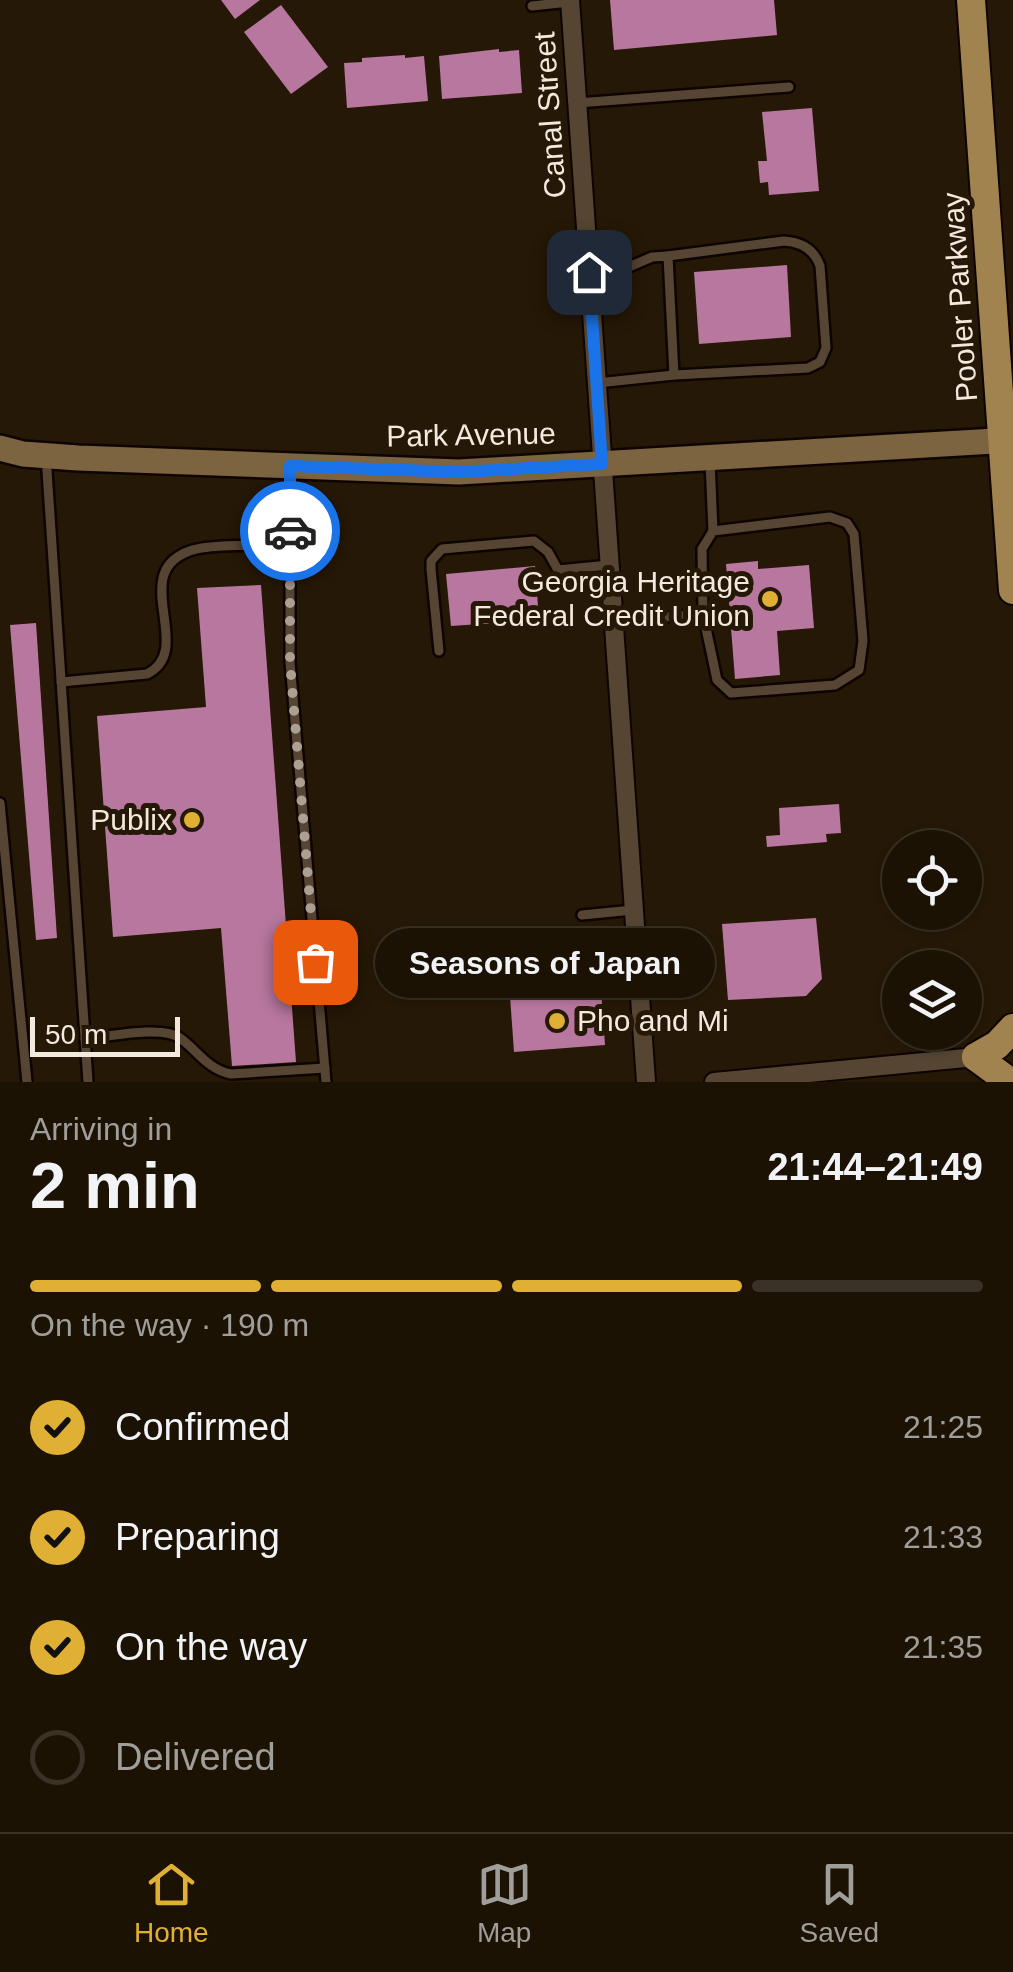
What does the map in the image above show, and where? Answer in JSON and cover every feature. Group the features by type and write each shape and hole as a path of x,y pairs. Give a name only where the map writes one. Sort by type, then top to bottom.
{"main road":[{"name":"Pooler Parkway","path":"970,0 1008,440 1013,590"},
{"path":"976,1057 996,1046 1013,1028"},
{"path":"976,1057 1013,1053"},
{"path":"976,1057 1010,1082"}],"street":[{"name":"Canal Street","path":"570,1 646,1082"},
{"name":"Park Avenue","path":"0,448 46,456 459,472 1008,440"},
{"path":"714,1082 976,1057"}],"lane":[{"path":"532,6 570,1"},
{"path":"577,103 789,88"},
{"path":"589,272 624,270 652,257 784,241 803,245 820,266 826,348 820,362 808,368 597,382"},
{"path":"668,256 674,375"},
{"path":"46,456 88,1082"},
{"path":"710,458 713,531 702,549 703,614 717,680 731,694 835,685 858,670 864,640 854,534 847,523 830,518 713,531"},
{"path":"290,466 290,662 326,1082"},
{"path":"439,651 431,561 442,549 534,542 548,552 558,570 609,565"},
{"path":"61,682 147,674 163,662 166,651 160,581 172,560 191,550 290,545"},
{"path":"613,621 703,614"},
{"path":"0,803 6,926 26,1082"},
{"path":"582,915 633,910"},
{"path":"85,1038 165,1032 178,1036 216,1070 231,1074 325,1068"}],"building":[{"path":"221,0 260,0 235,19"},
{"path":"610,0 774,0 777,35 614,50"},
{"path":"281,5 328,67 291,94 244,32"},
{"path":"519,50 522,93 442,99 439,56"},
{"path":"424,56 428,101 347,108 344,63"},
{"path":"812,108 819,191 769,195 768,182 760,183 758,161 767,161 762,112"},
{"path":"787,265 791,337 699,344 694,272"},
{"name":"Georgia Heritage Federal Credit Union","path":"758,561 758,569 809,565 814,628 777,631 780,675 735,679 726,564"},
{"path":"535,566 539,620 451,626 446,574"},
{"name":"Publix","path":"261,585 296,1062 232,1066 221,928 113,937 97,716 206,707 197,588"},
{"path":"36,623 57,938 36,940 10,625"},
{"path":"839,804 841,833 826,834 827,842 767,847 766,836 780,835 779,808"},
{"path":"816,918 822,979 806,996 728,1000 722,924"},
{"name":"Pho and Mi","path":"601,990 605,1045 514,1052 510,996"}],"way so far":[{"path":"290,531 290,662 315,962"}],"place":[{"name":"Georgia Heritage Federal Credit Union","path":"770,599"},
{"name":"Publix","path":"192,820"},
{"name":"Seasons of Japan","path":"315,962"},
{"name":"Pho and Mi","path":"557,1021"}],"route":[{"path":"290,531 290,466 459,472 602,464 589,272"}]}
